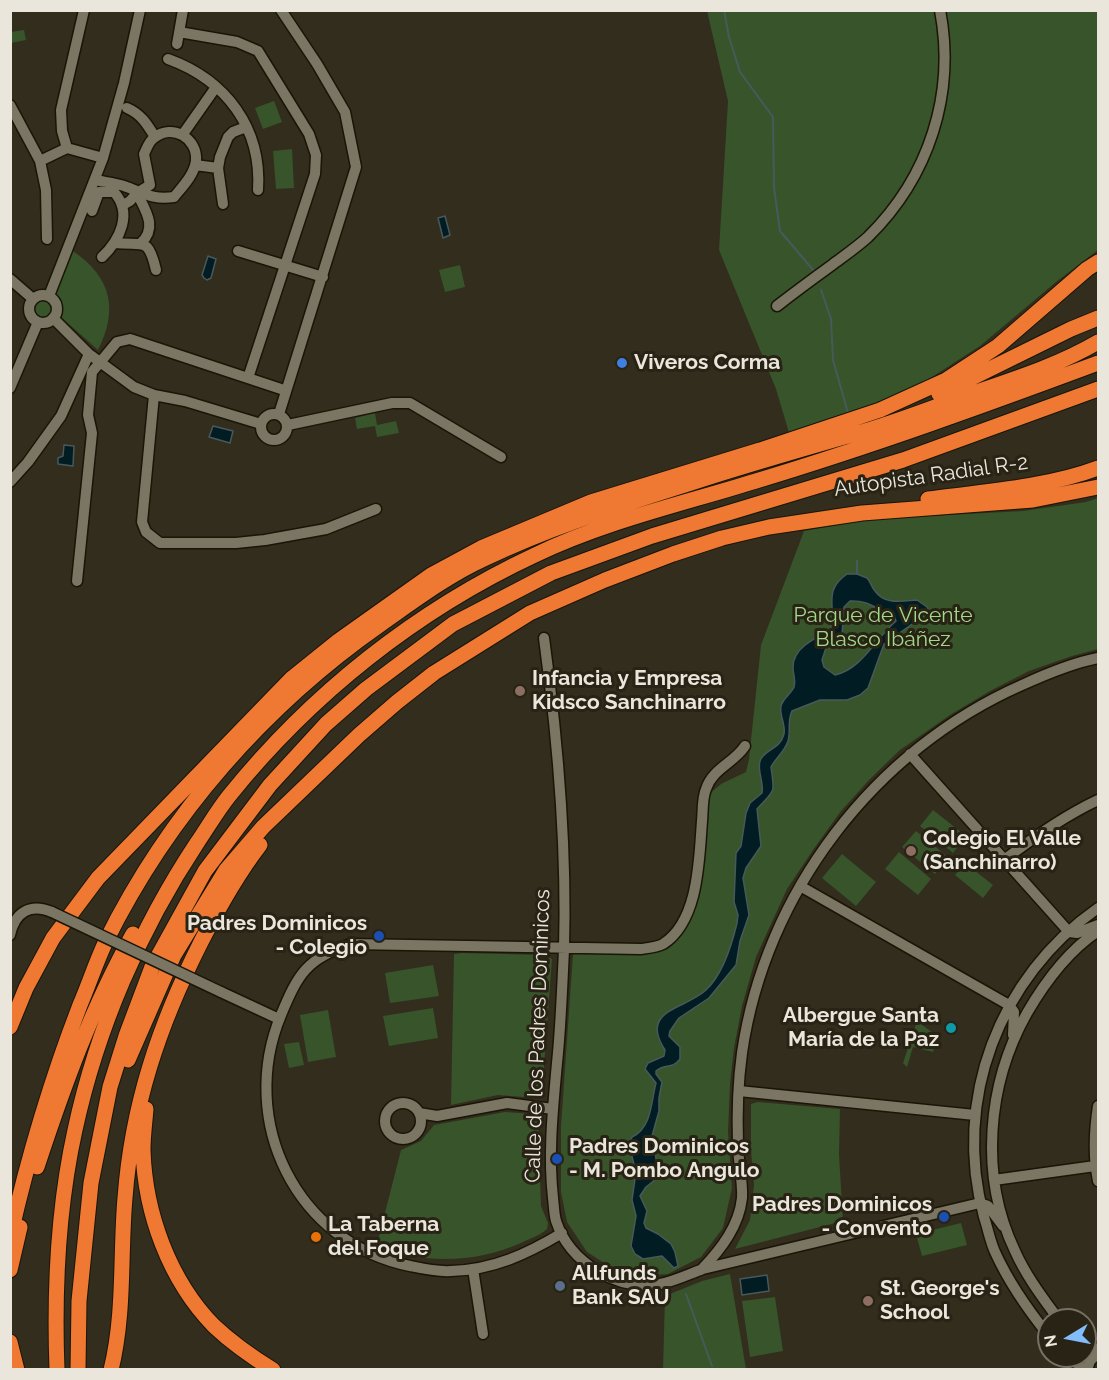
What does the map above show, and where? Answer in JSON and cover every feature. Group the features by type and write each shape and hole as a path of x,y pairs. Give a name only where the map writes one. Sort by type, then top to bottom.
{"highway":[{"path":"10,1027 26,988 53,938 98,878 292,678 338,641 431,574 481,548 591,502 880,410 946,380 998,346 1098,262"},
{"path":"809,446 941,393 1098,318"},
{"path":"10,1237 44,1106 66,1041 104,945 138,884 166,839 196,798 235,753 297,690 342,651 435,586 482,559 590,514 866,430 1027,375 1078,354 1098,342"},
{"path":"1000,399 1098,350"},
{"path":"57,1370 55,1324 61,1222 74,1131 105,1027 133,957 168,887 226,800 256,764 309,709 354,669 441,606 492,576 588,532 800,467 1098,363"},
{"path":"78,1370 79,1301 91,1183 110,1087 152,967 206,871 270,785 326,724 366,689 453,624 551,573 652,536 843,479 996,428 1098,389"},
{"path":"996,428 1014,428 1098,400"},
{"name":"Autopista Radial R-2","path":"769,527 808,515 1022,486 1083,474 1098,468"},
{"path":"91,1183 98,1172 114,1100 132,1049 174,955 226,870 263,826 359,735 434,673 530,613 605,580 722,538 769,527 862,513 1033,500 1098,487"},
{"path":"111,1370 120,1315 125,1198 130,1152 137,1107 149,1065 179,984 214,917 243,868 303,790"},
{"path":"10,1270 25,1205 55,1113 81,1046 121,956 157,893 168,887"},
{"path":"164,1024 147,1101 143,1149 147,1194 157,1230 170,1261 189,1296 201,1311 242,1351 273,1370"},
{"path":"10,1342 17,1370"}],"street":[{"path":"67,148 62,131 61,110 84,10"},
{"path":"49,296 103,158 124,83 140,10"},
{"path":"177,44 183,10"},
{"path":"279,414 356,167 345,112 282,10"},
{"path":"777,306 868,237 904,195 918,171 932,138 943,90 944,58 940,10"},
{"path":"179,32 237,42 258,51 309,134 316,155 315,174 248,378"},
{"path":"168,59 199,73 230,99 246,127 257,155 258,190"},
{"path":"183,134 216,87"},
{"path":"10,105 40,160 46,190 47,239"},
{"path":"127,108 136,112 146,122 154,137"},
{"path":"223,204 218,168 228,137 233,132 246,127"},
{"path":"95,180 123,186 137,193 160,199 174,197 185,184 195,165 195,150 183,134 169,132 154,137 144,154 150,185 137,193 123,205"},
{"path":"40,160 67,148 103,158"},
{"path":"195,165 218,168"},
{"path":"92,211 99,192 114,192 123,205 121,229 115,243 102,257"},
{"path":"137,193 147,210 150,225 150,231 141,243"},
{"path":"115,243 141,243 147,246 156,270"},
{"path":"238,251 323,277"},
{"path":"10,279 33,299"},
{"path":"37,296 49,296 56,303 57,308 53,318 49,321 38,322 29,309 33,299 37,296"},
{"path":"53,318 89,354 134,387 154,395 185,401 261,424"},
{"path":"10,388 38,322"},
{"path":"77,581 92,433 88,415 92,372 117,342 130,339 281,389"},
{"path":"10,482 28,462 61,416 89,354"},
{"path":"154,395 142,522 146,532 160,543 236,543 266,540 326,529 376,509"},
{"path":"288,425 392,403 411,403 501,457"},
{"path":"279,414 285,418 288,425 285,436 274,441 264,435 261,424 268,415 279,414"},
{"name":"Calle de los Padres Dominicos","path":"544,638 559,774 564,948 553,1109 551,1178 556,1220 576,1254 591,1267 609,1277 629,1284 658,1284 673,1281 703,1269 980,1203"},
{"path":"703,1269 718,1253 734,1227 742,1198 738,1143 739,1091 742,1054 759,980 769,948 825,846 868,793 910,754 954,722 998,696 1040,677 1098,658"},
{"path":"562,1233 521,1256 497,1264 450,1271 428,1270 390,1262 367,1252 339,1235 313,1212 298,1193 277,1154 267,1113 266,1089 267,1066 279,1019 297,981 315,960 329,951 351,944 641,949 662,945 676,933 692,906 705,791 710,779 726,763 739,756 745,746"},
{"path":"910,754 1069,932 1077,933 1098,925"},
{"path":"1004,860 1056,823 1098,800"},
{"path":"801,886 1010,1005 1014,1012 1013,1040"},
{"path":"10,935 13,924 24,912 37,908 52,912 279,1019"},
{"path":"1037,1320 1019,1297 994,1250 980,1203 973,1153 980,1080 991,1047 1010,1005 1034,969 1069,932 1098,909"},
{"path":"1050,1308 1014,1251 1007,1231 994,1180 992,1140 995,1099 1013,1040 1040,990 1065,960 1098,931"},
{"path":"739,1091 975,1115"},
{"path":"420,1127 419,1113 409,1104 401,1103 388,1111 386,1125 388,1132 401,1139 408,1139 415,1135 420,1127 437,1116"},
{"path":"419,1113 437,1116 507,1103 553,1109"},
{"path":"1098,1106 1094,1131 1098,1181"},
{"path":"994,1180 1095,1166"},
{"path":"980,1203 988,1206 1007,1231"},
{"path":"726,1241 726,1252 729,1258 740,1260"},
{"path":"472,1269 483,1334"},
{"path":"1085,1370 1098,1351"}],"green space":[{"path":"707,11 1098,11 1098,250 980,346 929,379 865,411 790,436 776,389 719,250 728,101"},
{"path":"24,30 26,40 11,43 11,32"},
{"path":"274,101 282,122 263,129 255,108"},
{"path":"292,149 294,188 276,189 273,151"},
{"path":"73,251 96,272 108,295 108,321 98,350 61,317 61,301 55,294"},
{"path":"460,265 465,287 445,292 439,270"},
{"path":"39,300 47,300 52,305 50,316 39,318 34,313 34,305"},
{"path":"375,413 377,425 396,421 399,433 377,437 375,426 357,429 355,418"},
{"name":"Parque de Vicente Blasco Ibáñez","path":"1098,498 1098,649 1029,671 950,715 900,750 841,811 787,889 756,957 742,1006 734,1048 728,1132 732,1188 723,1228 701,1257 668,1274 638,1276 612,1268 587,1252 567,1222 561,1192 561,1126 573,954 651,953 669,948 681,936 696,900 704,854 708,795 721,784 746,772 761,645 804,531 872,519 1023,511 1086,502"},
{"path":"933,810 966,836 953,853 920,826"},
{"path":"916,831 948,857 935,874 902,847"},
{"path":"899,852 931,879 918,895 885,869"},
{"path":"842,854 876,882 856,906 822,878"},
{"path":"965,863 993,885 983,898 955,875"},
{"path":"454,954 545,955 552,959 542,1093 536,1098 498,1095 451,1105"},
{"path":"433,965 439,996 390,1003 385,973"},
{"path":"433,1008 438,1038 389,1046 383,1016"},
{"path":"328,1010 336,1057 308,1062 300,1015"},
{"path":"917,1021 937,1036 933,1052 913,1047 907,1067 903,1063"},
{"path":"299,1042 304,1065 289,1068 284,1044"},
{"path":"758,1102 840,1109 839,1154 843,1221 735,1249 750,1220 754,1185 751,1104"},
{"path":"505,1112 535,1114 538,1117 541,1206 548,1223 547,1229 505,1249 469,1258 412,1256 376,1248 401,1150 421,1141 434,1125"},
{"path":"961,1223 967,1245 922,1256 916,1234"},
{"path":"730,1274 746,1369 663,1369 665,1296 702,1281"},
{"path":"775,1297 783,1351 750,1357 742,1301"}],"water":[{"path":"445,216 450,235 443,238 438,218"},
{"path":"208,256 216,259 211,278 207,280 202,275"},
{"path":"213,426 233,431 230,443 209,437"},
{"path":"64,445 74,446 73,466 58,464 58,458 63,456"},
{"path":"847,574 857,574 867,578 879,595 884,598 894,601 917,600 927,607 929,612 884,644 868,688 860,695 847,700 820,700 792,711 788,741 771,767 772,791 757,809 761,846 746,868 743,878 749,915 740,941 736,965 709,998 679,1018 669,1036 680,1047 680,1059 656,1071 662,1082 659,1111 652,1136 656,1158 656,1179 640,1196 647,1211 644,1223 646,1228 671,1244 678,1266 674,1268 662,1256 643,1259 635,1254 631,1246 636,1216 632,1200 636,1172 629,1145 632,1137 639,1133 647,1121 656,1083 645,1069 648,1063 664,1056 665,1050 658,1037 657,1027 661,1019 667,1012 706,990 726,959 738,915 734,902 736,853 741,846 746,813 750,803 762,793 760,761 779,743 784,734 781,706 794,687 793,668 796,655 805,645 830,631 832,594 839,581","holes":["850,601 857,601 894,616 896,621 861,660 845,672 835,675 824,667 822,660 826,648 839,640 842,634 844,607"]},
{"path":"767,1275 769,1291 742,1295 740,1279"}],"waterway":[{"path":"724,10 729,37 740,72 773,117 774,188 780,231 814,271"},
{"path":"821,290 831,319 833,360 848,413"},
{"path":"857,561 857,574"},
{"path":"686,1294 712,1366"}],"place":[{"name":"Viveros Corma","path":"622,363"},
{"name":"Infancia y Empresa Kidsco Sanchinarro","path":"520,691"},
{"name":"Colegio El Valle (Sanchinarro)","path":"911,851"},
{"name":"Padres Dominicos - Colegio","path":"379,936"},
{"name":"Albergue Santa María de la Paz","path":"951,1028"},
{"name":"Padres Dominicos - M. Pombo Angulo","path":"557,1159"},
{"name":"Padres Dominicos - Convento","path":"944,1217"},
{"name":"La Taberna del Foque","path":"316,1237"},
{"name":"Allfunds Bank SAU","path":"560,1286"},
{"name":"St. George's School","path":"868,1301"}]}
